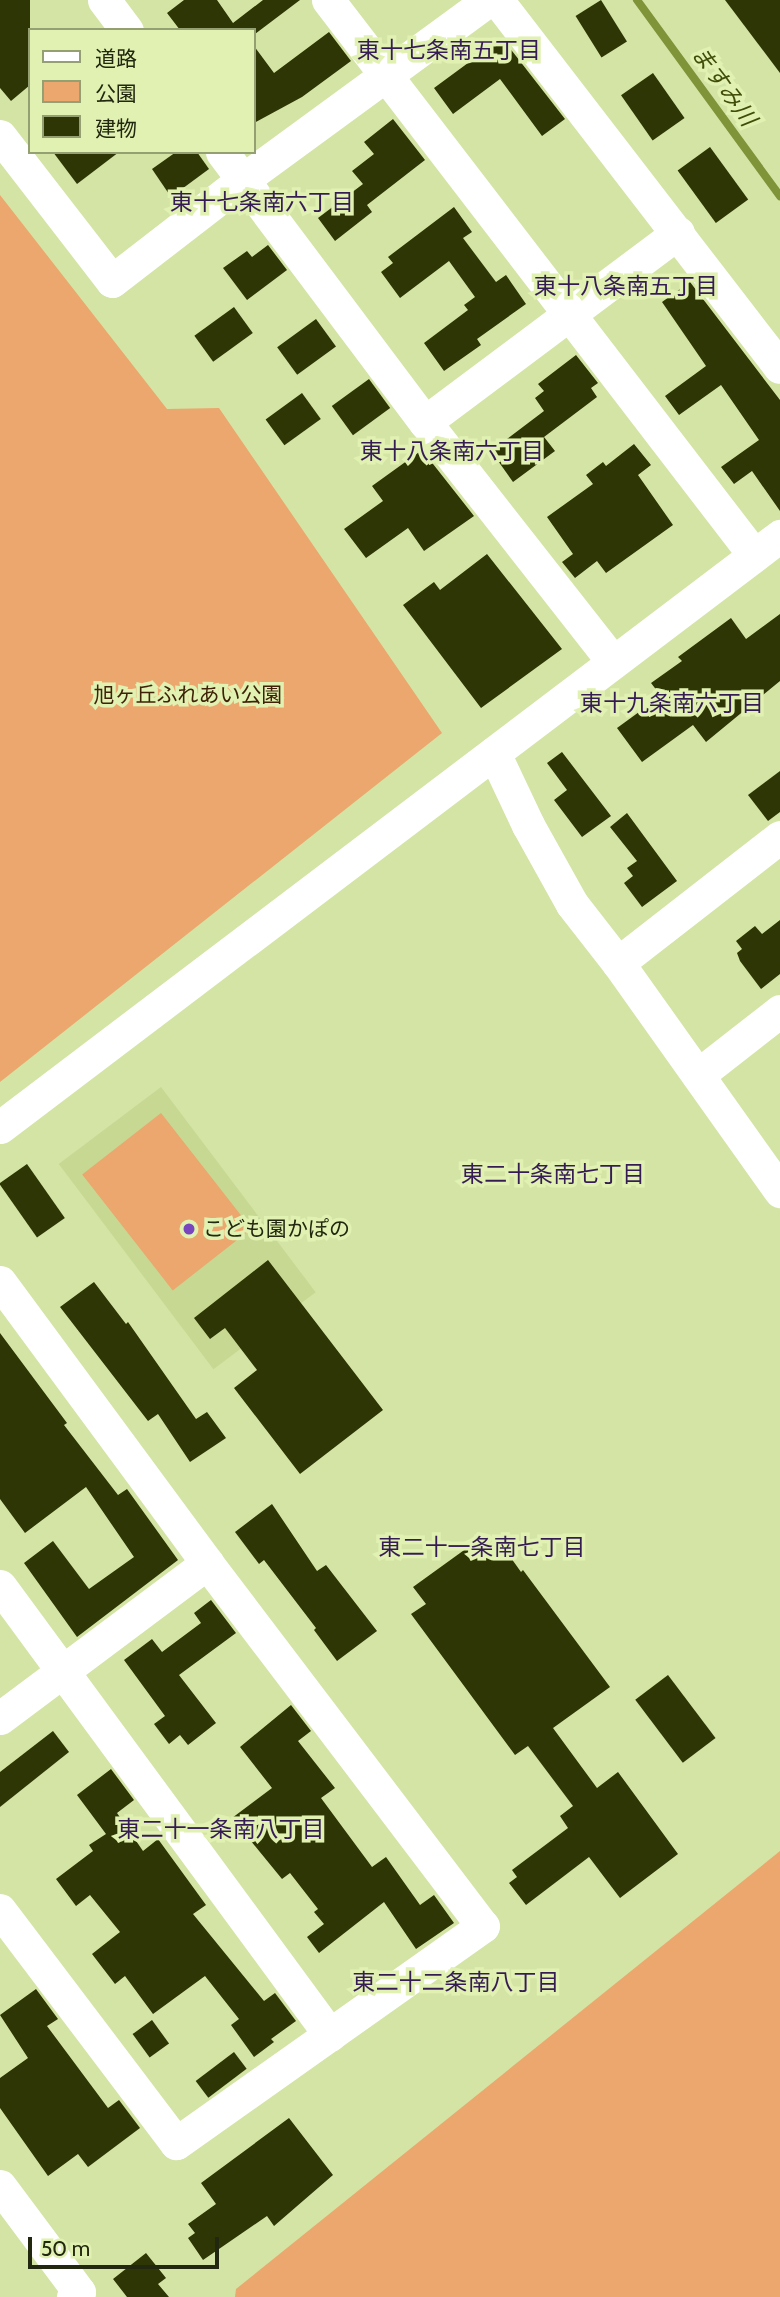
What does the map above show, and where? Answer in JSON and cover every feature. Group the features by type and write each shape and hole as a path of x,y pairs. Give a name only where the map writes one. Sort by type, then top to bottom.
{"street":[{"path":"104,0 125,28"},
{"path":"0,1127 614,662 772,546 571,314 328,0"},
{"path":"0,136 112,281 244,179 489,0"},
{"path":"497,0 780,367"},
{"path":"224,154 425,422 614,662"},
{"path":"425,422 678,233"},
{"path":"494,753 527,825 572,904 618,963 780,1191"},
{"path":"618,963 780,837"},
{"path":"698,1075 780,1011"},
{"path":"0,1282 206,1563 482,1926 176,2144 0,1910"},
{"path":"0,1717 206,1563"},
{"path":"0,1586 330,2035"},
{"path":"0,2186 79,2292 73,2297"}],"shaded area":[{"name":"こども園かぽの","path":"161,1087 316,1292 213,1369 59,1164"}],"green space":[{"name":"旭ヶ丘ふれあい公園","path":"0,195 167,409 219,408 442,733 0,1082"},
{"path":"161,1113 252,1229 173,1290 82,1175"},
{"path":"780,1851 780,2297 235,2297 236,2289"}],"building":[{"path":"0,0 30,0 28,87 11,101 0,88"},
{"path":"184,0 217,0 233,23 263,0 300,0 256,33 256,28 178,28 167,13"},
{"path":"601,0 627,42 602,57 576,16"},
{"path":"725,0 780,0 780,73"},
{"path":"329,32 351,61 302,97 256,122 256,49 274,73"},
{"path":"502,38 565,119 542,136 500,79 453,114 434,88"},
{"path":"653,73 685,118 653,140 621,95"},
{"path":"393,119 425,160 367,205 372,212 335,241 318,218 363,184 352,171 374,154 364,142"},
{"path":"710,147 748,200 716,223 678,171"},
{"path":"54,154 116,154 77,184"},
{"path":"173,154 198,154 209,169 171,197 152,169"},
{"path":"454,207 472,232 463,238 496,282 506,275 526,304 477,339 481,345 444,371 424,343 468,310 464,305 475,297 449,261 400,298 381,272 393,263 388,257"},
{"path":"268,245 287,270 247,300 223,268 247,251 252,257"},
{"path":"690,282 780,400 780,511 752,471 734,484 721,467 759,440 721,385 679,415 665,396 706,366 662,302"},
{"path":"234,307 253,333 213,362 194,336"},
{"path":"316,319 336,347 297,375 277,347"},
{"path":"576,355 598,383 591,388 597,397 544,437 555,451 513,482 491,451 544,411 535,398 544,391 538,384"},
{"path":"369,379 390,408 353,435 332,406"},
{"path":"302,393 321,419 284,445 266,419"},
{"path":"634,444 651,465 638,475 673,525 606,573 597,561 575,578 562,562 573,554 547,517 593,484 586,475 603,462 606,466"},
{"path":"422,450 474,516 424,551 408,528 366,558 344,529 383,501 372,486"},
{"path":"487,554 562,649 481,708 403,605 434,582 440,590"},
{"path":"780,614 780,681 706,742 693,725 642,762 617,728 661,696 651,683 682,661 678,657 731,618 746,639"},
{"path":"562,752 611,816 582,837 554,800 567,790 547,763"},
{"path":"780,771 780,812 768,821 748,795"},
{"path":"627,813 677,881 642,907 624,883 633,876 627,868 637,861 610,827"},
{"path":"780,920 780,974 761,989 740,961 737,953 742,949 736,941 755,926 762,934"},
{"path":"27,1164 65,1218 37,1238 0,1185"},
{"path":"268,1260 383,1410 300,1474 234,1388 257,1370 225,1328 210,1339 194,1318"},
{"path":"94,1282 126,1324 128,1322 196,1419 207,1412 226,1438 190,1462 158,1414 148,1421 60,1307"},
{"path":"0,1333 67,1423 64,1425 118,1495 127,1489 178,1560 77,1637 24,1563 53,1541 89,1589 134,1557 86,1487 25,1533 0,1499"},
{"path":"272,1504 317,1571 326,1565 377,1631 337,1661 314,1630 316,1628 264,1560 259,1564 235,1532"},
{"path":"485,1535 498,1553 504,1548 521,1572 523,1570 610,1687 553,1728 597,1788 618,1772 678,1854 620,1898 589,1857 526,1905 509,1883 517,1877 512,1870 568,1828 560,1816 573,1806 528,1746 515,1755 411,1614 426,1604 413,1587"},
{"path":"211,1600 236,1633 179,1675 216,1723 188,1745 180,1735 169,1744 154,1724 165,1716 124,1660 152,1639 162,1652 201,1623 194,1613"},
{"path":"668,1675 716,1738 683,1763 635,1700"},
{"path":"291,1705 311,1731 298,1741 335,1788 321,1798 372,1867 386,1857 420,1905 434,1895 454,1923 416,1949 384,1902 319,1953 307,1937 324,1924 314,1912 318,1909 290,1873 282,1879 232,1818 272,1788 240,1747"},
{"path":"53,1731 69,1752 0,1807 0,1772"},
{"path":"111,1769 134,1800 117,1813 143,1851 158,1839 206,1905 193,1914 264,2001 275,1993 296,2021 271,2039 274,2042 254,2057 231,2025 239,2019 205,1976 153,2014 125,1976 115,1984 92,1954 120,1932 90,1895 76,1906 56,1879 93,1851 89,1845 106,1834 77,1795"},
{"path":"36,1989 58,2019 47,2026 108,2108 119,2100 140,2128 88,2167 78,2154 48,2176 0,2108 0,2078 28,2058 0,2015"},
{"path":"152,2020 169,2043 150,2058 133,2034"},
{"path":"234,2052 247,2069 208,2098 196,2081"},
{"path":"289,2118 333,2175 274,2226 267,2216 203,2260 188,2238 195,2233 188,2224 216,2204 201,2183"},
{"path":"146,2253 166,2278 158,2284 169,2297 127,2297 113,2279"}],"waterway":[{"name":"ますみ川","path":"637,0 780,196"}],"place":[{"name":"こども園かぽの","path":"189,1229"}],"district":[{"name":"東十七条南五丁目","path":"449,50"},
{"name":"東十七条南六丁目","path":"262,202"},
{"name":"東十八条南五丁目","path":"626,286"},
{"name":"東十八条南六丁目","path":"452,451"},
{"name":"東十九条南六丁目","path":"672,703"},
{"name":"東二十条南七丁目","path":"553,1174"},
{"name":"東二十一条南七丁目","path":"482,1547"},
{"name":"東二十一条南八丁目","path":"221,1829"},
{"name":"東二十二条南八丁目","path":"456,1982"}]}
